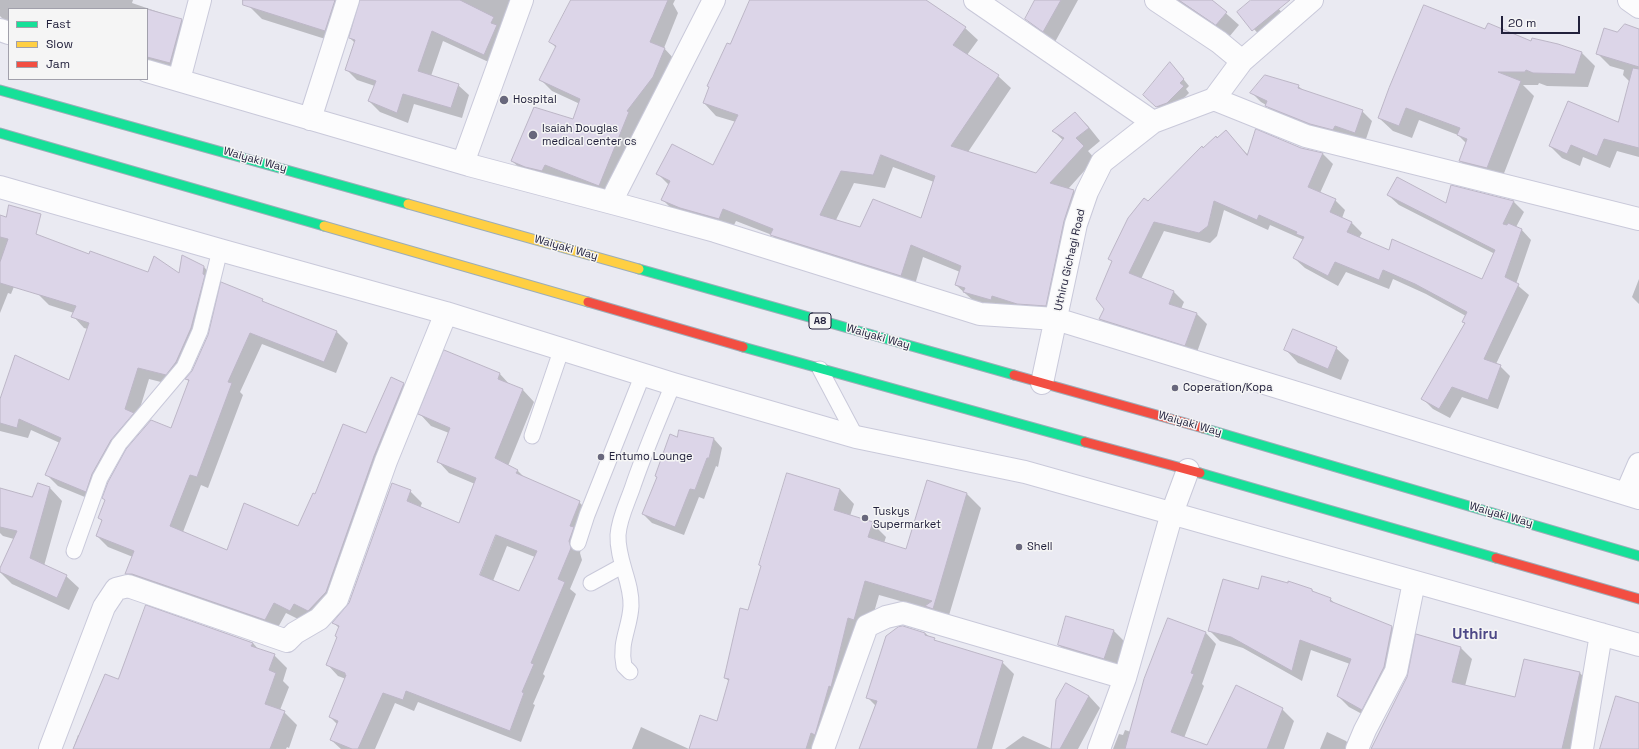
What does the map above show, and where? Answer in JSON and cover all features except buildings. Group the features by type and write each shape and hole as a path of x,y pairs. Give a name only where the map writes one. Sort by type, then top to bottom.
{"highway":[{"name":"Waiyaki Way","path":"0,90 230,153 1219,432 1639,556"},
{"path":"0,133 820,369 1188,470 1639,599"}],"street":[{"path":"179,80 200,0"},
{"path":"310,119 348,0"},
{"path":"463,163 522,0"},
{"path":"612,202 714,0"},
{"path":"975,0 1153,122"},
{"path":"1156,0 1219,42 1242,61"},
{"path":"1312,0 1242,61 1214,99 1306,136 1639,219"},
{"path":"1629,0 1639,7"},
{"path":"148,71 463,163 612,202 714,231 980,314 1056,320 1633,496 1639,464"},
{"name":"Uthiru Gichagi Road","path":"1042,383 1076,224 1087,192 1102,162 1153,122 1214,99"},
{"path":"0,187 220,250 446,312 673,384 856,437 1024,472 1639,645"},
{"path":"50,749 104,607 116,589 128,586 287,641 295,633 319,619 337,599 386,461 446,312"},
{"path":"1099,749 1125,678 1172,513 1188,470"},
{"path":"1357,749 1365,730 1396,671 1414,582"},
{"path":"823,749 867,626 886,617 903,613 1125,678"},
{"path":"1582,749 1601,634"}],"lane":[{"path":"74,551 100,478 119,444 184,367 200,331 220,250"},
{"path":"532,436 562,348"},
{"path":"820,369 856,437"},
{"path":"578,543 587,515 643,374"},
{"path":"630,672 624,666 622,648 631,607 630,592 622,566 618,535 621,519 644,454 673,384"},
{"path":"591,583 622,566"}],"traffic: fast":[{"path":"0,90 408,204"},
{"path":"0,133 324,226"},
{"path":"639,269 1014,375"},
{"path":"743,347 1085,442"},
{"path":"1203,428 1639,556"},
{"path":"1200,473 1496,558"}],"traffic: slow":[{"path":"408,204 639,269"},
{"path":"324,226 588,302"}],"traffic: jam":[{"path":"588,302 743,347"},
{"path":"1014,375 1203,428"},
{"path":"1085,442 1200,473"},
{"path":"1496,558 1639,599"}],"place":[{"name":"Hospital","path":"504,100"},
{"name":"Isaiah Douglas medical center cs","path":"533,135"},
{"name":"Coperation/Kopa","path":"1175,388"},
{"name":"Entumo Lounge","path":"601,457"},
{"name":"Tuskys Supermarket","path":"865,518"},
{"name":"Shell","path":"1019,547"}],"district":[{"name":"Uthiru","path":"1475,635"}]}
